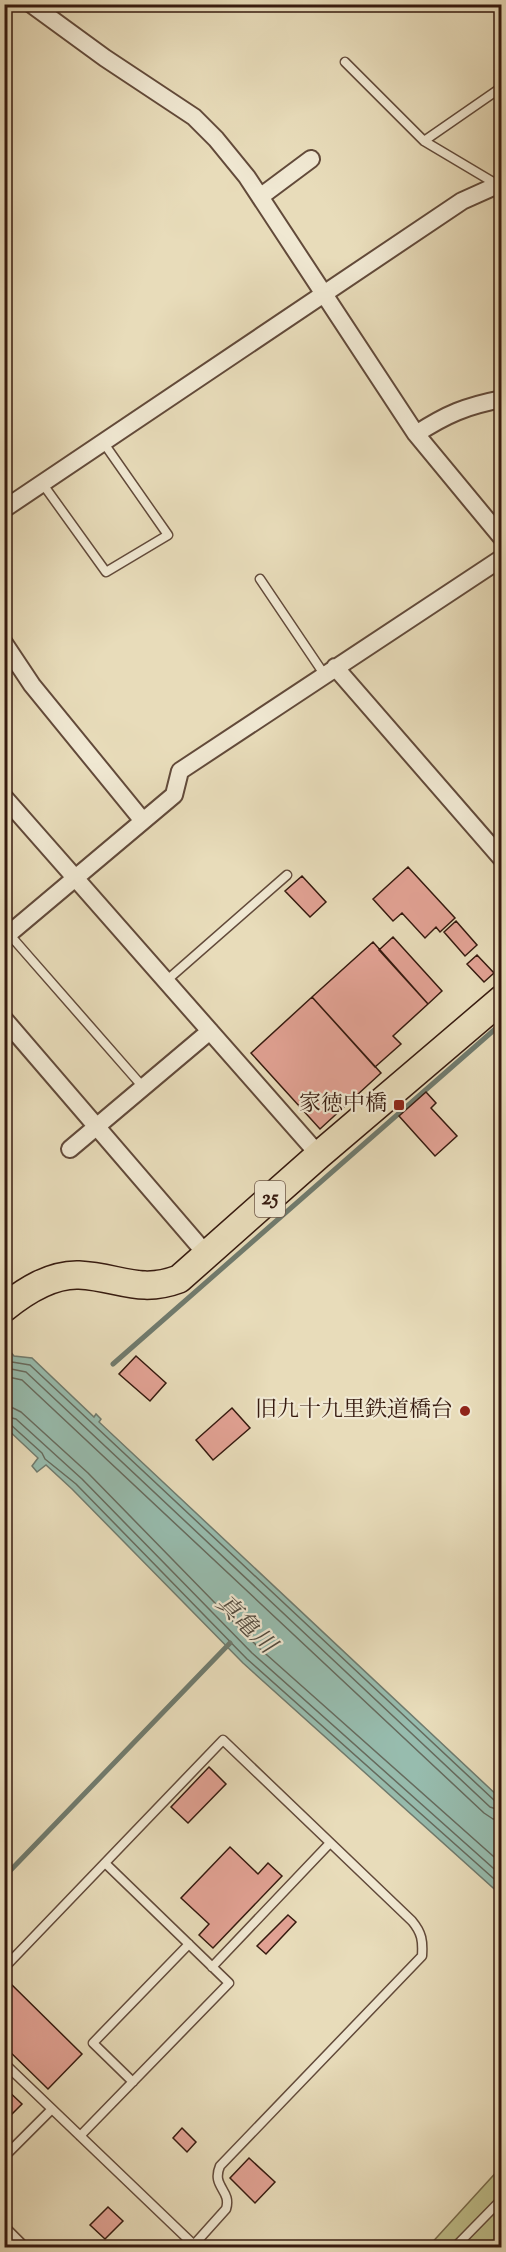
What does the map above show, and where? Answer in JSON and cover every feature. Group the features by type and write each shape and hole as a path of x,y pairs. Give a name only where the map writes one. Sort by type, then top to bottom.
{"main road":[{"name":"25","path":"4,1308 32,1287 78,1275 150,1287 179,1279 501,999"}],"street":[{"path":"31,4 105,58 194,117 216,139 247,177 416,434 501,538"},
{"path":"260,197 311,159"},
{"path":"4,509 462,201 500,186"},
{"path":"416,434 441,418 470,405 501,399"},
{"path":"7,936 174,795 180,771 501,558"},
{"path":"4,643 32,685 143,821"},
{"path":"329,671 501,859"},
{"path":"4,797 319,1155"},
{"path":"4,1020 207,1256"},
{"path":"70,1149 210,1031"}],"lane":[{"path":"345,62 424,141 500,186"},
{"path":"424,141 501,87"},
{"path":"42,483 106,572 168,534 103,442"},
{"path":"260,579 329,671"},
{"path":"166,981 286,875"},
{"path":"7,936 143,1087"},
{"path":"4,1968 223,1740 416,1926 423,1943 422,1956 220,2166 217,2181 227,2196 226,2209 193,2246 4,2063"},
{"path":"213,1967 330,1842"},
{"path":"80,2136 229,1983 105,1863"},
{"path":"133,2082 93,2043 189,1944"},
{"path":"4,2157 52,2109"},
{"path":"454,2247 501,2199"},
{"path":"4,2226 26,2247"}],"green space":[{"path":"501,2167 501,2247 428,2247"}],"water":[{"name":"真亀川","path":"4,1344 14,1356 32,1358 94,1417 96,1414 101,1419 99,1422 501,1799 501,1895 243,1663 46,1465 37,1472 32,1466 38,1458 5,1427"}],"building":[{"path":"408,867 455,918 440,932 436,927 425,938 402,913 393,921 373,899"},
{"path":"302,876 326,902 310,917 285,891"},
{"path":"456,921 477,945 465,956 444,932"},
{"path":"393,937 442,991 428,1004 379,950"},
{"path":"373,942 428,1004 393,1036 401,1044 375,1067 312,997"},
{"path":"477,955 494,973 484,982 467,964"},
{"path":"312,997 381,1073 320,1129 251,1053"},
{"path":"426,1092 436,1103 431,1108 457,1136 435,1156 399,1116"},
{"path":"136,1356 166,1383 150,1401 119,1374"},
{"path":"232,1408 250,1428 213,1460 196,1440"},
{"path":"209,1767 226,1784 188,1823 171,1807"},
{"path":"230,1847 258,1874 268,1863 282,1876 213,1948 199,1935 209,1924 181,1898"},
{"path":"288,1915 296,1922 266,1954 257,1946"},
{"path":"10,1983 82,2054 48,2089 4,2046 4,1989"},
{"path":"4,2087 22,2104 4,2122"},
{"path":"182,2128 196,2142 187,2152 173,2138"},
{"path":"249,2158 275,2182 255,2203 230,2178"},
{"path":"108,2207 123,2221 105,2239 90,2225"}],"waterway":[{"path":"113,1364 502,1023"},
{"name":"真亀川","path":"4,1877 230,1643"}],"place":[{"name":"家徳中橋","path":"399,1105"},
{"name":"旧九十九里鉄道橋台","path":"465,1411"}]}
